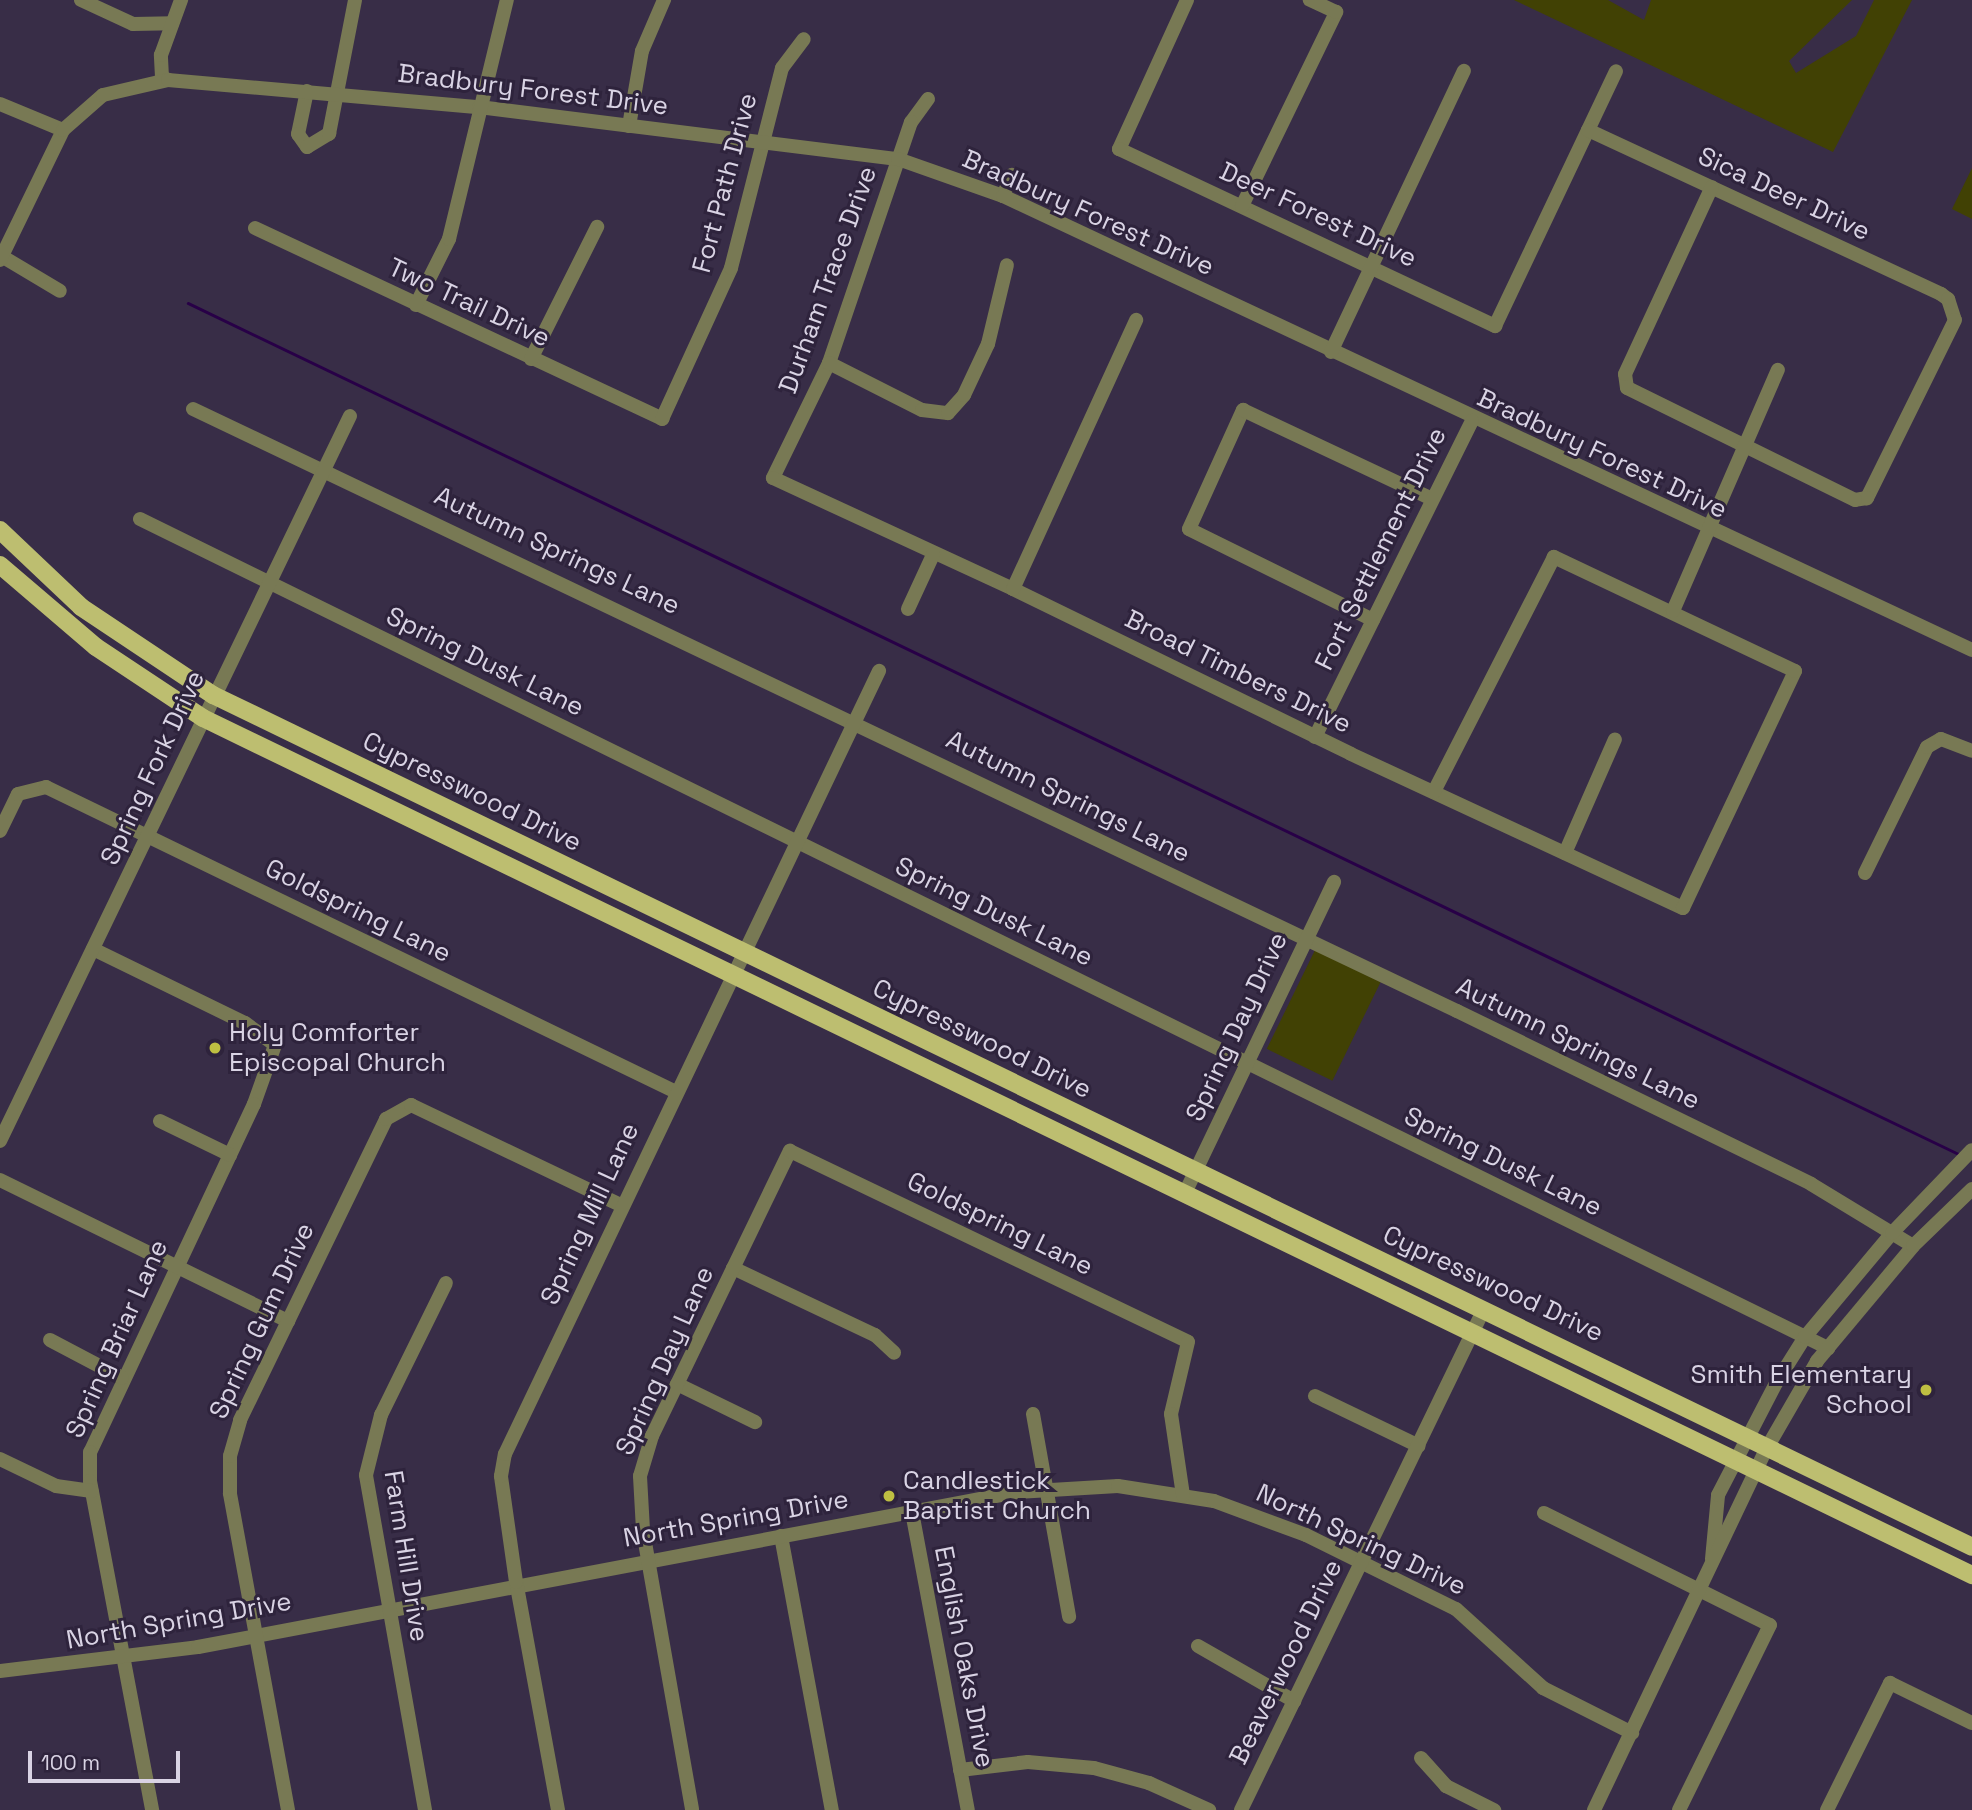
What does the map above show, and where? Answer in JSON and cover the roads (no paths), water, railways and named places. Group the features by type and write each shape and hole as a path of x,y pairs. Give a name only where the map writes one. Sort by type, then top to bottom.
{"main road":[{"name":"Cypresswood Drive","path":"0,530 18,550 134,648 213,695 1195,1172 1746,1434 1972,1547"},
{"path":"1,566 18,550"},
{"name":"Cypresswood Drive","path":"1,566 96,647 203,718 1758,1468 1972,1574"},
{"path":"459,841 470,821"},
{"path":"958,1084 968,1061"},
{"path":"1918,1548 1929,1527"}],"street":[{"path":"81,0 133,24 172,23"},
{"path":"168,80 162,77 161,55 181,0"},
{"path":"307,91 298,134 307,147 329,134 355,0"},
{"path":"416,305 449,239 506,0"},
{"path":"629,126 642,51 664,0"},
{"name":"Deer Forest Drive","path":"1187,0 1119,149 1496,326 1588,130"},
{"path":"1242,206 1336,12 1310,0"},
{"name":"Fort Path Drive","path":"662,419 731,268 782,68 804,38"},
{"path":"1331,352 1464,71"},
{"path":"1588,130 1616,71"},
{"name":"Bradbury Forest Drive","path":"1,258 62,131 103,95 168,80 479,107 898,159 1003,196 1708,532 1972,650"},
{"name":"Durham Trace Drive","path":"773,478 829,363 911,122 928,99"},
{"path":"0,104 62,131"},
{"name":"Sica Deer Drive","path":"1588,130 1941,294 1954,308 1955,320 1867,498 1855,500 1744,448"},
{"path":"1003,196 1012,175"},
{"path":"1712,187 1625,374 1627,388 1744,448"},
{"path":"531,359 597,227"},
{"name":"Two Trail Drive","path":"255,228 662,419"},
{"path":"1,258 60,291"},
{"path":"829,363 922,410 948,413 964,395 988,344 1007,265"},
{"path":"1013,590 1136,320"},
{"path":"1434,792 1554,557 1673,611 1778,370"},
{"name":"Autumn Springs Lane","path":"193,409 325,469 1306,938 1811,1184 1913,1246"},
{"path":"1373,620 1189,529 1243,410 1430,498"},
{"name":"Spring Fork Drive","path":"0,1141 350,416"},
{"name":"Fort Settlement Drive","path":"1315,737 1430,498 1472,421"},
{"name":"Broad Timbers Drive","path":"773,478 933,555 1013,590 1315,737 1682,908 1795,671 1673,611"},
{"name":"Spring Dusk Lane","path":"140,519 1828,1348"},
{"path":"908,609 933,555"},
{"name":"Spring Mill Lane","path":"558,1810 516,1582 501,1476 505,1454 676,1093 740,951 797,842 879,671"},
{"path":"1565,853 1615,739"},
{"path":"1865,873 1933,742 1972,751"},
{"name":"Goldspring Lane","path":"0,831 18,794 46,787 676,1093"},
{"name":"Spring Day Drive","path":"1185,1193 1334,882"},
{"name":"Spring Briar Lane","path":"93,949 262,1033 275,1045 275,1056 122,1378 90,1452 92,1491 152,1810"},
{"name":"Spring Gum Drive","path":"288,1810 230,1493 230,1456 288,1321 391,1114 401,1105 424,1110 621,1205"},
{"path":"160,1121 230,1155"},
{"path":"1711,1563 1718,1495 1746,1434 1805,1337 1892,1233 1972,1150"},
{"name":"Goldspring Lane","path":"790,1151 1188,1342 1171,1414 1183,1494"},
{"name":"Spring Day Lane","path":"692,1809 648,1561 640,1476 677,1384 790,1151"},
{"path":"0,1180 288,1321"},
{"path":"1594,1810 1768,1446 1828,1348 1913,1246 1972,1189"},
{"path":"733,1268 875,1335 894,1353"},
{"name":"Farm Hill Drive","path":"425,1810 367,1500 369,1450 446,1283"},
{"name":"Beaverwood Drive","path":"1241,1810 1484,1309"},
{"path":"50,1340 122,1378"},
{"path":"677,1384 755,1422"},
{"path":"1315,1396 1419,1446"},
{"path":"1033,1414 1069,1617"},
{"path":"0,1459 56,1486 92,1491"},
{"name":"North Spring Drive","path":"0,1671 124,1659 388,1610 516,1582 1047,1489 1118,1486 1183,1494 1266,1517 1362,1562 1456,1609 1544,1688 1632,1733"},
{"name":"English Oaks Drive","path":"912,1512 968,1810"},
{"path":"1544,1513 1699,1587 1770,1625 1679,1810"},
{"path":"781,1536 832,1810"},
{"path":"1198,1646 1294,1701"},
{"path":"1827,1810 1890,1683 1972,1723"},
{"path":"1421,1758 1446,1786 1494,1810"},
{"path":"960,1770 1028,1762 1094,1768 1149,1783 1209,1810"}],"waterway":[{"path":"188,303 1961,1155"}],"place":[{"name":"Holy Comforter Episcopal Church","path":"215,1048"},
{"name":"Smith Elementary School","path":"1926,1390"},
{"name":"Candlestick Baptist Church","path":"889,1496"}]}
